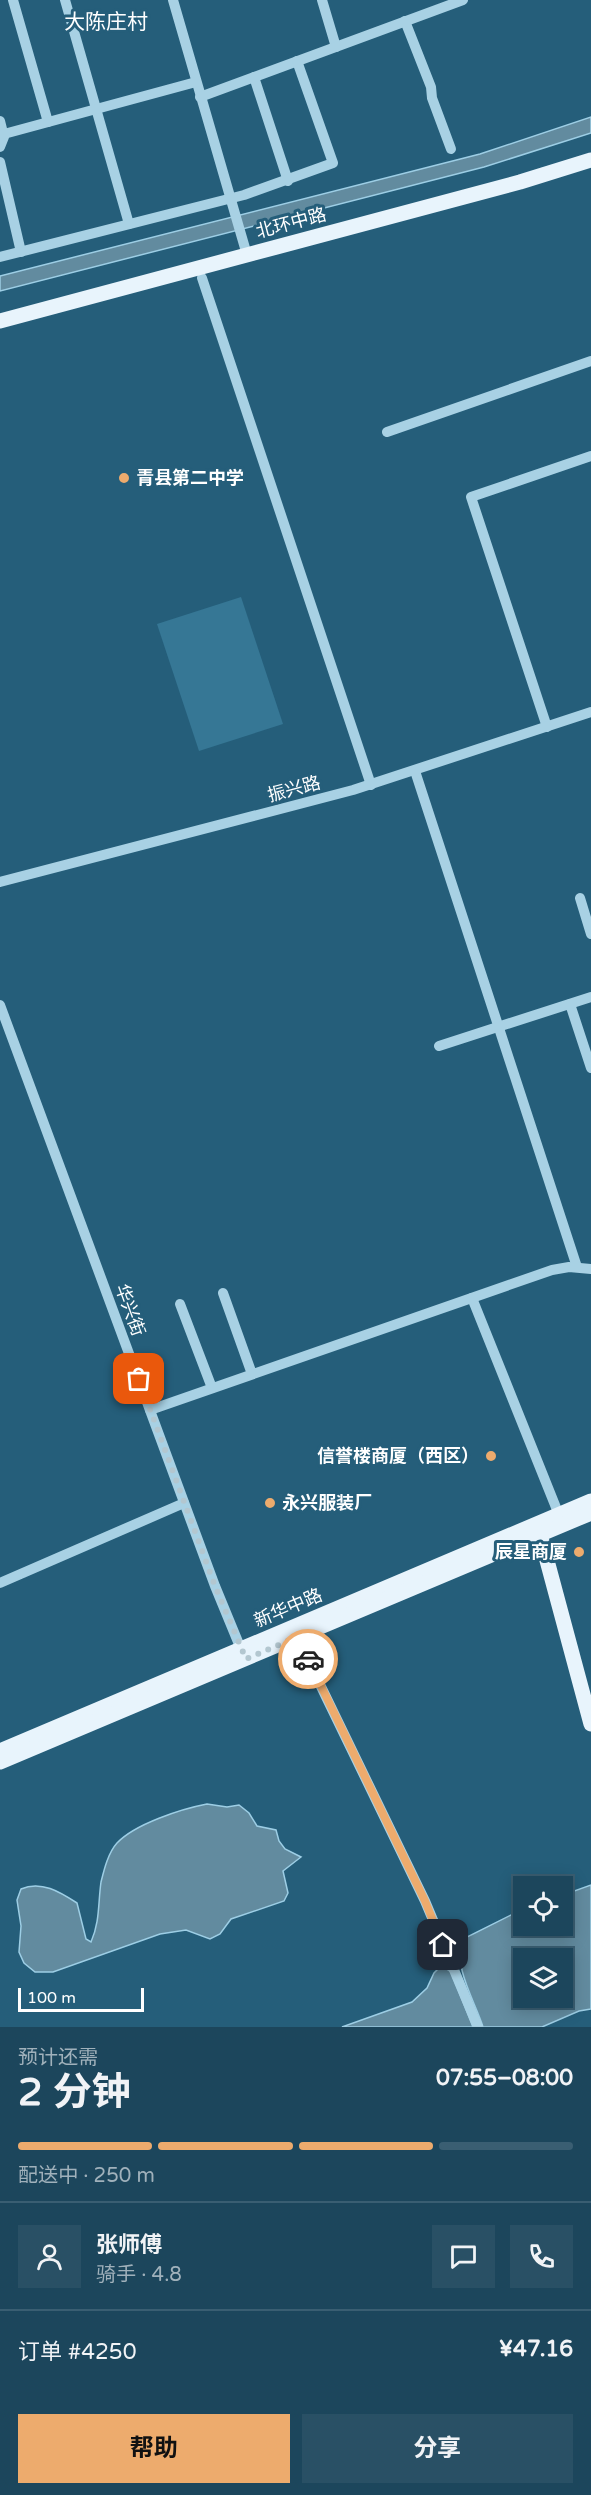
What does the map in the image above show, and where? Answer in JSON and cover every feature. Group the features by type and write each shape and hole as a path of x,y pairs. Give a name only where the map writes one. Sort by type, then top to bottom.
{"main road":[{"name":"北环中路","path":"0,321 520,182 591,160"},
{"name":"北环中路","path":"0,332 523,192 591,171"},
{"name":"新华中路","path":"0,1751 243,1654 297,1637 539,1529 559,1515 591,1501"},
{"name":"新华中路","path":"0,1762 243,1654 539,1529 591,1514"},
{"path":"539,1529 591,1724"}],"street":[{"path":"13,0 48,122"},
{"path":"64,0 129,224"},
{"path":"173,0 247,255"},
{"path":"322,0 336,47"},
{"path":"200,98 463,0"},
{"path":"405,21 431,87 432,98 451,149"},
{"path":"0,258 244,195 333,163 297,61"},
{"path":"254,77 288,181"},
{"path":"4,134 196,82"},
{"path":"0,121 4,134 0,147"},
{"path":"0,162 21,252"},
{"path":"202,278 370,785"},
{"path":"387,432 591,361"},
{"path":"548,727 471,497 591,456"},
{"name":"振兴路","path":"0,882 370,785 591,712"},
{"path":"415,771 577,1267"},
{"path":"580,898 591,934"},
{"path":"439,1046 591,997"},
{"path":"570,1004 591,1068"},
{"name":"华兴街","path":"0,1005 184,1503 243,1654"},
{"path":"150,1410 552,1270 577,1267 591,1269"},
{"path":"223,1293 252,1374"},
{"path":"472,1298 559,1515"},
{"path":"180,1304 212,1388"},
{"path":"0,1583 184,1503"},
{"path":"297,1637 425,1901 478,2027"}],"shaded area":[{"path":"591,117 591,133 484,167 0,291 0,276 480,154"},
{"path":"241,597 283,724 199,751 157,624"},
{"path":"207,1804 227,1807 239,1805 249,1813 257,1826 276,1830 279,1841 285,1849 301,1857 283,1871 288,1893 284,1901 231,1919 220,1934 210,1939 186,1930 160,1934 53,1972 35,1972 24,1963 19,1952 21,1926 17,1900 21,1889 36,1886 50,1888 77,1903 86,1939 91,1942 97,1920 101,1882 109,1857 117,1843 147,1824"},
{"path":"591,1885 591,2009 579,2011 542,2027 483,2027 462,1972 460,1949 463,1939 513,1914 513,1936 573,1936 573,1891"},
{"path":"445,1968 451,1972 473,2027 342,2027 412,2002 427,1988 434,1973 438,1969"}],"way so far":[{"path":"139,1379 215,1586 246,1659 297,1637 308,1659"}],"place":[{"name":"青县第二中学","path":"124,478"},
{"name":"信誉楼商厦（西区）","path":"491,1456"},
{"name":"永兴服装厂","path":"270,1503"},
{"name":"辰星商厦","path":"579,1552"}],"district":[{"name":"大陈庄村","path":"106,22"}],"route":[{"path":"308,1659 425,1901 443,1945"}]}
